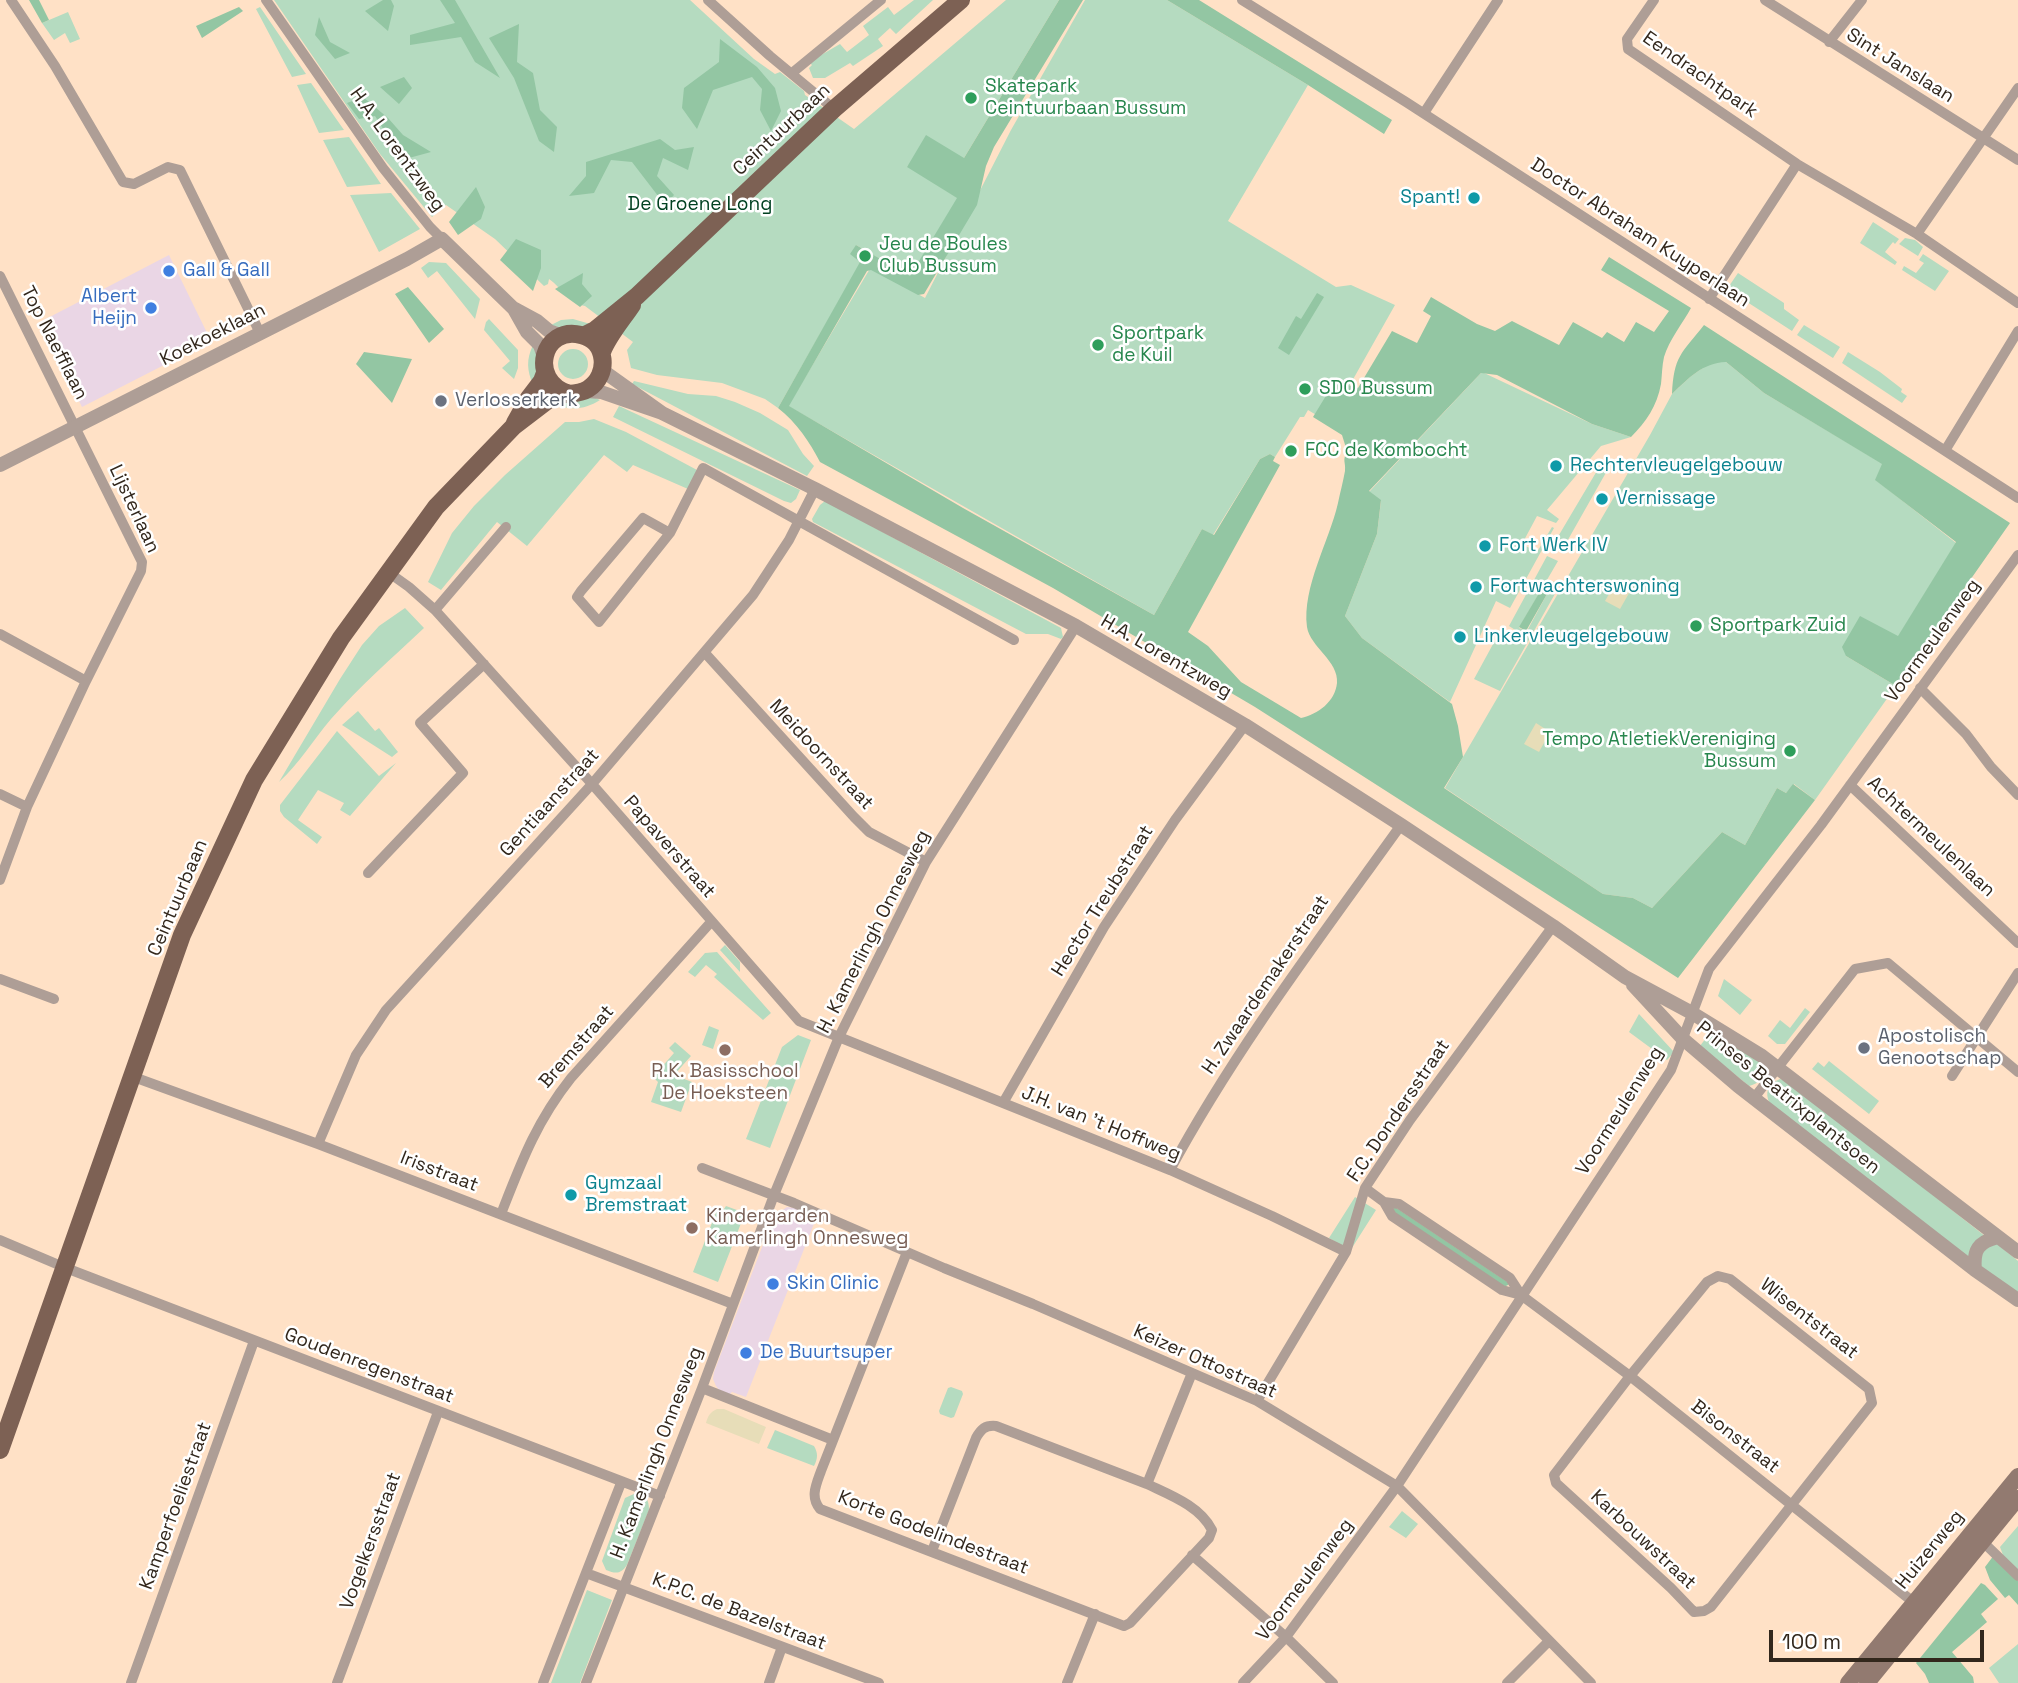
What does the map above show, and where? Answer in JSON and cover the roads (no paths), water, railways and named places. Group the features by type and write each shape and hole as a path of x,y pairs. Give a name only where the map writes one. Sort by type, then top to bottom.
{"main road":[{"name":"Ceintuurbaan","path":"585,335 638,296 834,109 961,0"},
{"name":"Ceintuurbaan","path":"602,360 607,340 638,296"},
{"path":"573,333 585,335 596,342 602,360 594,385 577,392 554,387 545,365 548,348 563,336 573,333"},
{"name":"Ceintuurbaan","path":"514,426 542,381 545,365"},
{"name":"Ceintuurbaan","path":"0,1450 182,935 254,780 341,638 436,508 514,426 552,397 577,392"},
{"name":"Huizerweg","path":"1867,1683 1919,1607 2018,1476"},
{"name":"Huizerweg","path":"1848,1683 1982,1541 2018,1497"}],"street":[{"path":"11,0 55,66 123,182 134,184 168,167 180,170 260,333"},
{"name":"H.A. Lorentzweg","path":"266,0 383,168 430,227 513,308 527,331 540,345 545,365"},
{"path":"708,0 834,109"},
{"name":"Doctor Abraham Kuyperlaan","path":"1241,0 1424,113 2018,498"},
{"name":"Eendrachtpark","path":"1654,0 1627,39 1628,49 1797,164 1917,234 2018,303"},
{"name":"Sint Janslaan","path":"1765,0 2018,160"},
{"path":"1829,42 1862,0"},
{"name":"Ceintuurbaan","path":"792,73 877,1"},
{"path":"1424,113 1496,1"},
{"path":"1917,234 2018,88"},
{"path":"1709,299 1797,164"},
{"name":"Koekoeklaan","path":"0,464 442,239"},
{"name":"Top Naefflaan","path":"0,276 5,295 76,427"},
{"name":"H.A. Lorentzweg","path":"513,308 549,331 563,336"},
{"path":"1946,449 2018,331"},
{"name":"H.A. Lorentzweg","path":"602,360 606,373 662,412 1076,626 1245,725 1401,825 1625,977"},
{"name":"H.A. Lorentzweg","path":"577,392 601,392 662,412"},
{"name":"Lijsterlaan","path":"0,880 27,807 141,571 142,562 76,427"},
{"path":"670,533 643,519 581,592 577,597 598,622 670,533 703,468 1014,640"},
{"name":"Gentiaanstraat","path":"318,1143 356,1055 386,1010 592,784 753,596 799,522 815,489"},
{"path":"435,610 506,527"},
{"name":"Voormeulenweg","path":"1243,1683 1286,1637 1397,1486 1670,1071 1709,969 1850,785 2018,555"},
{"name":"Papaverstraat","path":"388,572 435,610 592,784 799,1021 839,1037"},
{"name":"H. Kamerlingh Onnesweg","path":"586,1683 702,1388 774,1195 839,1037 926,862 1076,626"},
{"path":"0,634 86,681"},
{"name":"Meidoornstraat","path":"705,653 869,832 926,862"},
{"path":"368,873 463,773 420,723 484,664"},
{"path":"1920,688 1966,734 1991,767 2018,795"},
{"name":"Hector Treubstraat","path":"1003,1103 1104,927 1175,820 1245,725"},
{"name":"Achtermeulenlaan","path":"1850,785 2018,943"},
{"path":"0,794 27,807"},
{"name":"H. Zwaardemakerstraat","path":"1170,1170 1211,1097 1284,986 1401,825"},
{"name":"Bremstraat","path":"501,1214 527,1148 552,1101 711,922"},
{"name":"F.C. Dondersstraat","path":"1256,1401 1346,1252 1365,1188 1410,1120 1553,926"},
{"path":"1754,1098 1855,969 1888,963 2018,1072"},
{"path":"1952,1076 2018,973"},
{"name":"Prinses Beatrixplantsoen","path":"1625,977 1692,1013 1778,1067 2018,1252"},
{"name":"Prinses Beatrixplantsoen","path":"1625,977 1683,1039 1754,1098 2018,1300"},
{"path":"0,979 54,999"},
{"name":"J.H. van 't Hoffweg","path":"839,1037 1170,1170 1346,1252"},
{"name":"Irisstraat","path":"131,1076 318,1143 733,1304"},
{"path":"702,1168 774,1195"},
{"path":"1365,1188 1384,1202 1392,1216 1492,1284 1521,1295"},
{"name":"Keizer Ottostraat","path":"774,1195 1256,1401 1397,1486 1591,1683"},
{"path":"1976,1270 1974,1259 1978,1248 1987,1240 1998,1237"},
{"name":"Goudenregenstraat","path":"0,1240 254,1341 660,1496"},
{"name":"Korte Godelindestraat","path":"907,1252 832,1440 813,1494 814,1502 820,1508 1124,1626 1130,1623 1192,1555"},
{"name":"Wisentstraat","path":"1630,1376 1707,1282 1718,1276 1730,1279 1741,1287 1869,1389 1872,1403 1792,1504"},
{"name":"Bisonstraat","path":"1521,1295 1630,1376 1919,1607"},
{"name":"Kamperfoeliestraat","path":"131,1683 254,1341"},
{"path":"1147,1484 1192,1373"},
{"name":"Karbouwstraat","path":"1630,1376 1555,1475 1556,1483 1694,1612 1711,1607 1792,1504"},
{"path":"702,1388 832,1440"},
{"name":"Vogelkersstraat","path":"337,1683 438,1412"},
{"path":"932,1551 975,1438 980,1430 996,1426 1147,1484 1185,1502 1212,1530 1209,1538 1192,1555 1286,1637 1333,1683"},
{"name":"H. Kamerlingh Onnesweg","path":"543,1683 621,1483"},
{"name":"Huizerweg","path":"1982,1541 2018,1576"},
{"name":"K.P.C. de Bazelstraat","path":"586,1573 879,1683"},
{"path":"1067,1683 1095,1614"},
{"path":"1507,1683 1549,1641"},
{"path":"769,1683 782,1647"}],"place":[{"name":"Skatepark Ceintuurbaan Bussum","path":"971,98"},
{"name":"Spant!","path":"1474,198"},
{"name":"Jeu de Boules Club Bussum","path":"865,256"},
{"name":"Gall & Gall","path":"169,271"},
{"name":"Albert Heijn","path":"151,308"},
{"name":"Sportpark de Kuil","path":"1098,345"},
{"name":"SDO Bussum","path":"1305,389"},
{"name":"Verlosserkerk","path":"441,401"},
{"name":"FCC de Kombocht","path":"1291,451"},
{"name":"Rechtervleugelgebouw","path":"1556,466"},
{"name":"Vernissage","path":"1602,499"},
{"name":"Fort Werk IV","path":"1485,546"},
{"name":"Fortwachterswoning","path":"1476,587"},
{"name":"Sportpark Zuid","path":"1696,626"},
{"name":"Linkervleugelgebouw","path":"1460,637"},
{"name":"Tempo AtletiekVereniging Bussum","path":"1790,751"},
{"name":"Apostolisch Genootschap","path":"1864,1048"},
{"name":"R.K. Basisschool De Hoeksteen","path":"725,1050"},
{"name":"Gymzaal Bremstraat","path":"571,1195"},
{"name":"Kindergarden Kamerlingh Onnesweg","path":"692,1228"},
{"name":"Skin Clinic","path":"773,1284"},
{"name":"De Buurtsuper","path":"746,1353"}],"park label":[{"name":"De Groene Long","path":"700,205"}]}
